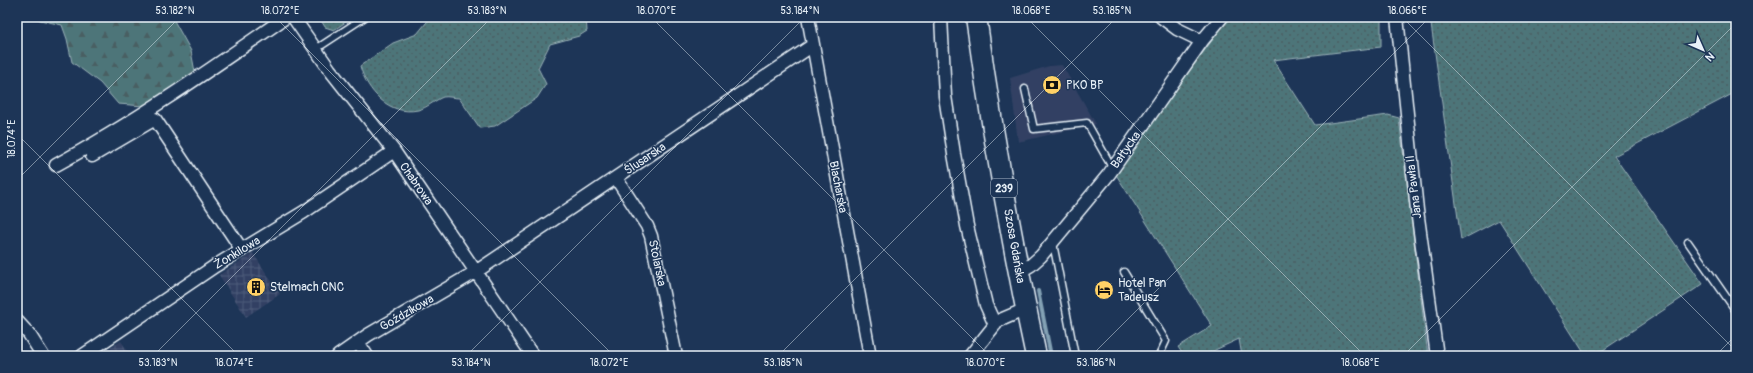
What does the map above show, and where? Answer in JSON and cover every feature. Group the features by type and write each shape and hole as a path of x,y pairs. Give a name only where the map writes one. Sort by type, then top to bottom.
{"main road":[{"name":"Szosa Gdańska","path":"976,17 988,105 1036,356"}],"street":[{"path":"56,165 110,136 210,70 286,17"},
{"name":"Chabrowa","path":"293,17 316,50 394,151 533,356"},
{"name":"Blacharska","path":"808,17 870,356"},
{"path":"941,17 946,96 966,226 986,305 995,325"},
{"path":"1160,17 1177,29 1202,41"},
{"name":"Bałtycka","path":"1019,272 1037,260 1113,169 1202,41 1222,17"},
{"name":"Jana Pawła II","path":"1397,17 1417,210 1437,356"},
{"name":"Ślusarska","path":"476,271 813,45"},
{"path":"92,156 155,119 242,250"},
{"name":"Żonkilowa","path":"82,356 215,266 304,212 394,151"},
{"name":"Stolarska","path":"616,178 647,226 651,236 676,356"},
{"name":"Goździkowa","path":"338,356 358,342 476,271"},
{"path":"970,356 995,325 1002,319 1026,309"},
{"path":"17,321 29,334 43,356"},
{"path":"358,342 367,356"}],"lane":[{"path":"316,50 365,17"},
{"path":"1025,89 1034,129 1087,123 1113,169"},
{"path":"1053,242 1075,356"},
{"path":"1688,242 1736,311"},
{"path":"1124,272 1166,341 1159,356"}],"shaded area":[{"path":"1062,65 1096,124 1018,142 1010,78 1049,66"},
{"name":"Stelmach CNC","path":"253,253 280,294 246,317 219,275"},
{"path":"121,341 131,356 98,356"}],"green space":[{"path":"35,17 172,17 191,51 195,72 165,96 144,106 118,104 100,83 72,62 62,25 40,20"},
{"path":"319,17 353,17 334,30 325,27"},
{"path":"431,17 586,17 587,31 579,36 550,44 538,68 546,84 537,98 495,126 480,128 459,98 443,97 425,108 418,110 407,111 398,109 381,100 368,84 363,75 360,66 393,43 417,34"},
{"path":"1229,17 1381,17 1381,47 1273,60 1315,125 1388,115 1399,118 1428,356 1242,356 1239,339 1202,356 1184,356 1178,347 1212,326 1115,173"},
{"path":"1430,17 1736,17 1736,92 1614,156 1703,284 1594,356 1586,356 1499,220 1461,240"}],"waterway":[{"path":"1038,291 1051,356"}],"place":[{"name":"PKO BP","path":"1052,85"},
{"name":"Stelmach CNC","path":"256,287"},
{"name":"Hotel Pan Tadeusz","path":"1104,290"}]}
